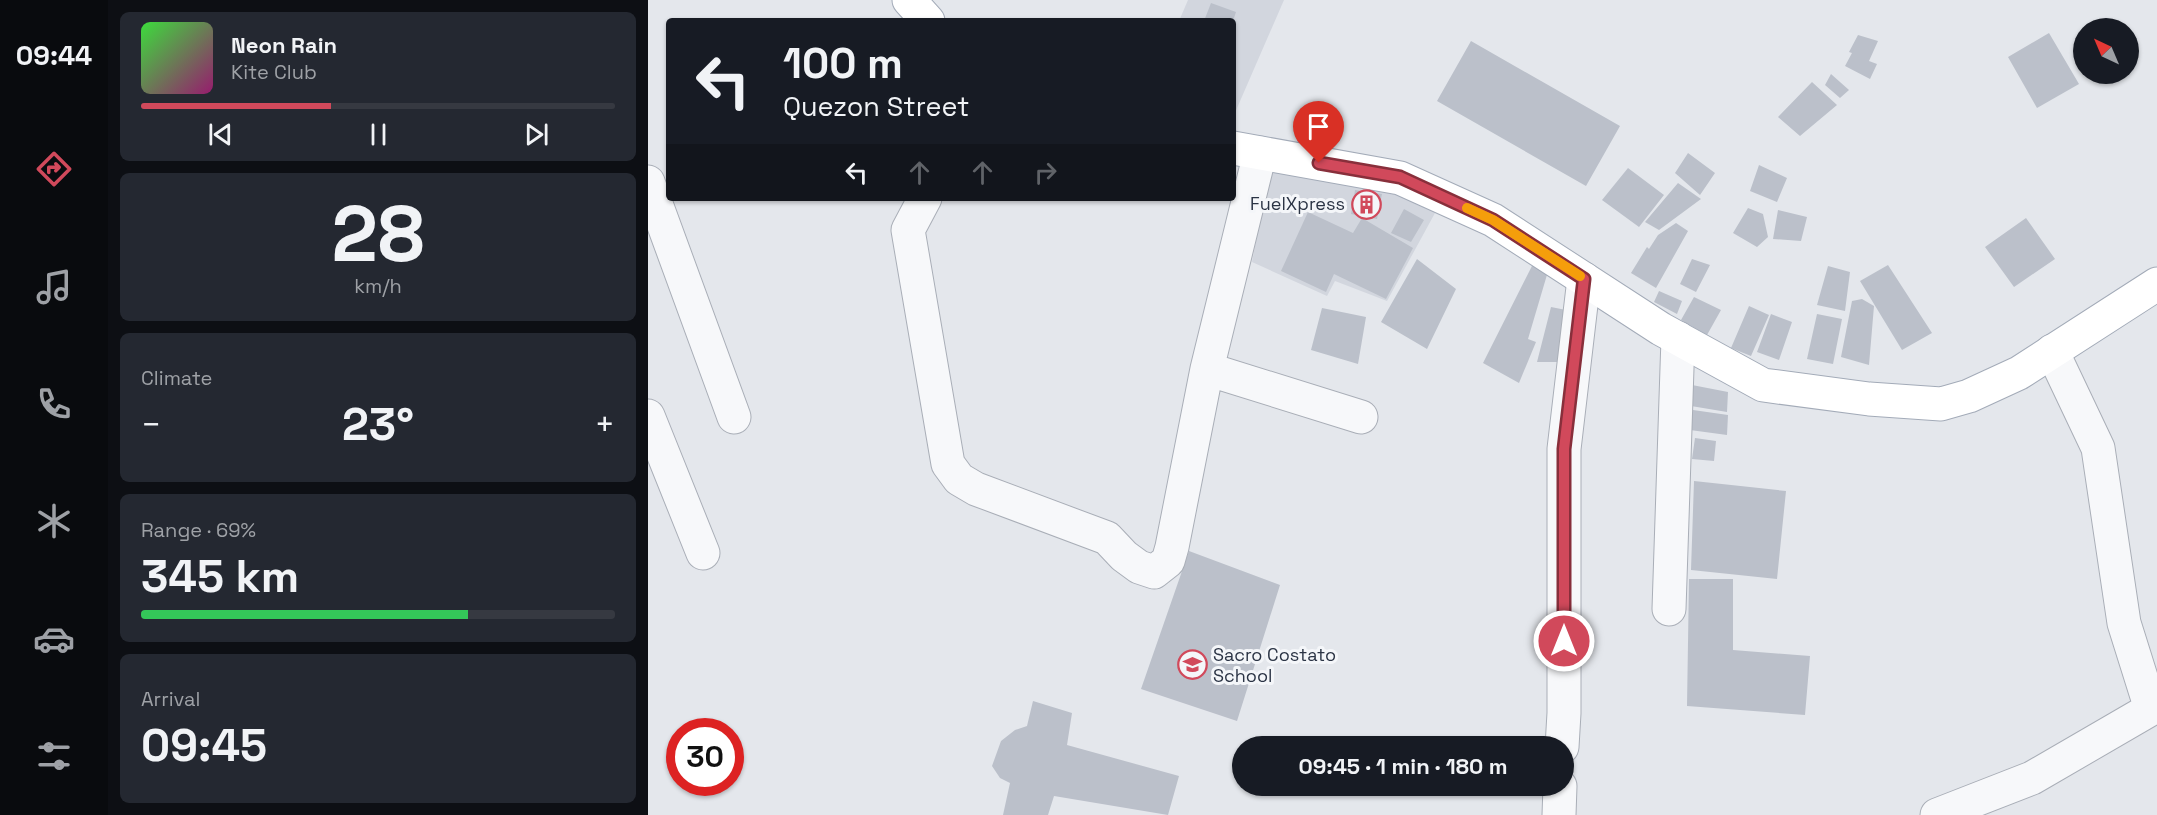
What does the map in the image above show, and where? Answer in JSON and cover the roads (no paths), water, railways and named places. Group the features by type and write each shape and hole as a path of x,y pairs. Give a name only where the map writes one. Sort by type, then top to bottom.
{"main road":[{"path":"909,0 925,18"},
{"path":"1246,150 1400,177 1493,220 1678,338 1763,385 1869,399 1941,404 1969,396 2019,373 2157,284"}],"street":[{"path":"923,201 908,230 948,464 959,479 976,489 1107,538 1124,556 1139,567 1154,572 1168,561 1172,547 1246,150"},
{"path":"648,182 734,417"},
{"path":"1563,736 1564,449 1584,279"},
{"path":"1669,609 1678,338"},
{"path":"1937,815 2032,778 2151,709 2124,623 2098,448 2052,351"},
{"path":"1207,369 1361,417"},
{"path":"648,416 704,553"},
{"path":"1559,815 1560,796"}],"place":[{"name":"FuelXpress","path":"1366,204"},
{"name":"Sacro Costato School","path":"1192,665"}]}
